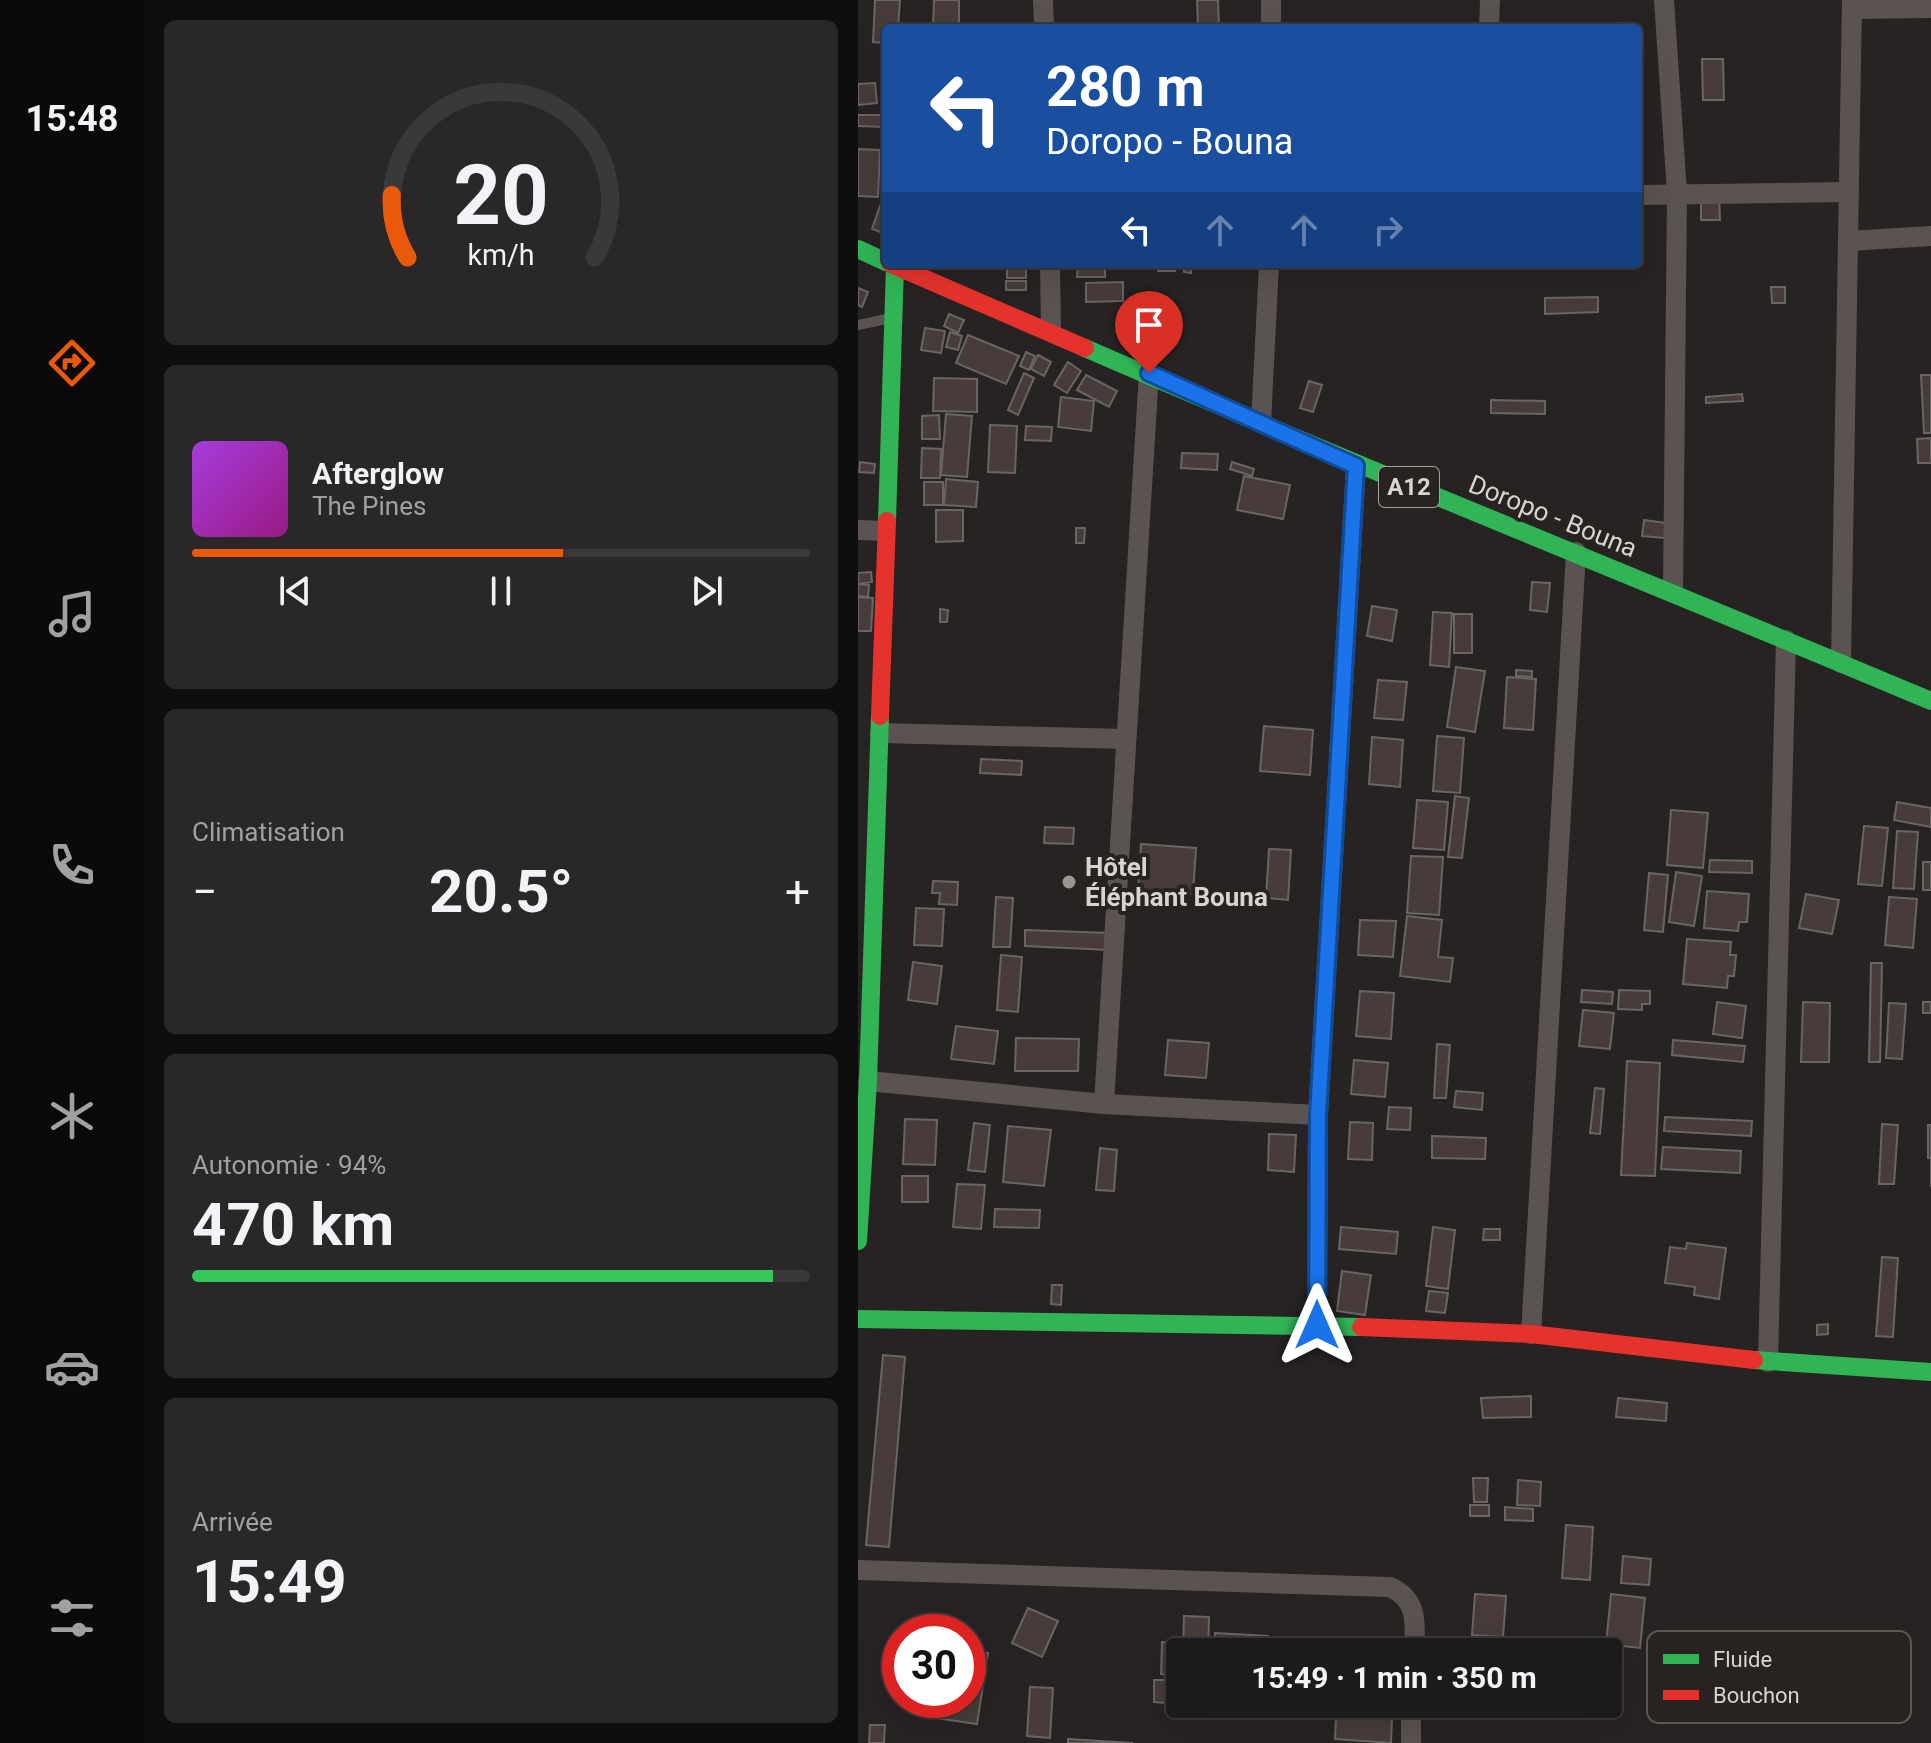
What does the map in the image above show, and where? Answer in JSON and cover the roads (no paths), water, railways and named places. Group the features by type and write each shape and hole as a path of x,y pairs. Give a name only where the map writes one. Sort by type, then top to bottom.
{"street":[{"path":"1043,0 1044,24"},
{"path":"1271,0 1271,24"},
{"path":"1489,24 1490,0"},
{"path":"1664,0 1677,193 1673,592"},
{"path":"1841,663 1853,4 1931,8"},
{"path":"1642,195 1849,192"},
{"path":"1849,241 1931,236"},
{"name":"Doropo - Bouna","path":"858,249 882,260"},
{"path":"858,1241 868,1081 866,872 880,733 895,317 891,268"},
{"name":"Doropo - Bouna","path":"900,268 1149,373 1356,466 1576,552 1931,701"},
{"path":"1050,268 1051,332"},
{"path":"1261,423 1269,268"},
{"path":"1104,1104 1149,373"},
{"path":"1317,1325 1318,1115 1356,466"},
{"path":"858,530 885,531"},
{"path":"1531,1334 1576,552"},
{"path":"1768,1362 1786,640"},
{"path":"880,733 1125,739"},
{"path":"868,1081 1104,1104 1318,1115"},
{"path":"858,1319 1317,1325 1531,1334 1768,1362 1931,1372"},
{"path":"858,1570 1390,1587 1401,1592 1414,1609 1414,1638"},
{"path":"1411,1718 1411,1743"}],"lane":[{"path":"858,325 895,317"}],"place":[{"name":"Hôtel Éléphant Bouna","path":"1069,882"}]}
